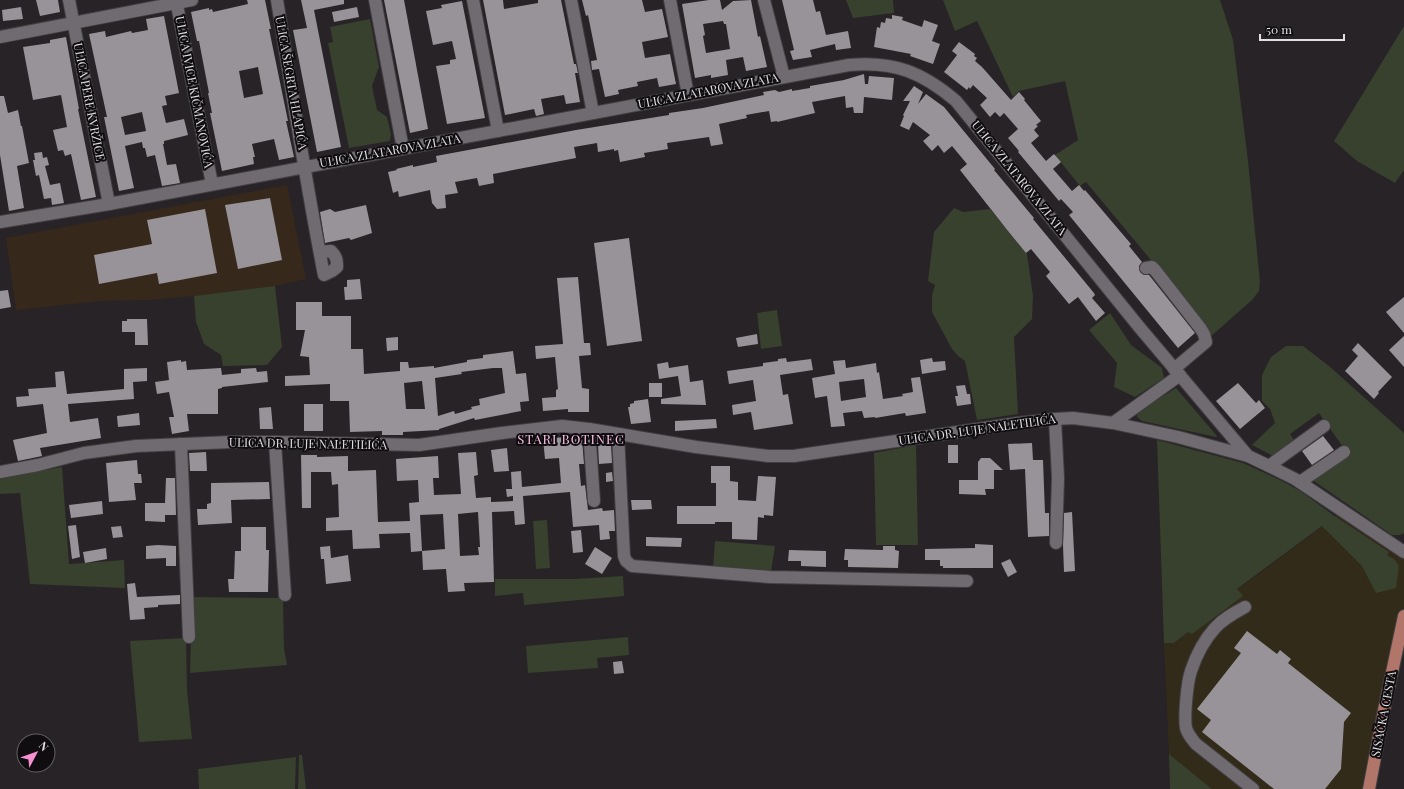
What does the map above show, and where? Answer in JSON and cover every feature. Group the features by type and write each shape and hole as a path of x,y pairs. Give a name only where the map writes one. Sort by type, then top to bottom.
{"main road":[{"name":"SISAČKA CESTA","path":"1369,789 1404,616"}],"street":[{"name":"ULICA PERE KVRŽICE","path":"70,0 109,204"},
{"path":"0,37 176,1 192,0"},
{"name":"ULICA ŠEGRTA HLAPIĆA","path":"277,0 320,252"},
{"path":"375,0 403,149"},
{"path":"473,0 498,131"},
{"path":"571,0 593,113"},
{"path":"670,0 688,95"},
{"path":"764,0 784,77"},
{"name":"ULICA IVICE KIČMANOVIĆA","path":"176,1 212,184"},
{"name":"ULICA ZLATAROVA ZLATA","path":"0,222 109,204 849,65 866,63 879,64 900,68 929,80 944,90 956,101 1177,372 1248,456"},
{"path":"1112,423 1177,372 1206,342 1205,336 1196,323 1155,270 1152,267 1146,268"},
{"name":"ULICA DR. LUJE NALETILIĆA","path":"0,472 38,465 84,453 109,449 181,444 275,442 356,445 419,445 547,427 589,429 768,456 794,456 1019,422 1073,418 1112,423 1178,437 1248,456 1300,482 1404,552"},
{"path":"1055,419 1058,478 1056,543"},
{"path":"1269,466 1324,426"},
{"path":"589,429 594,501"},
{"path":"618,434 624,556 626,562 632,566 770,577 967,581"},
{"path":"275,442 285,595"},
{"path":"181,444 189,637"},
{"path":"1300,482 1344,452"},
{"path":"1245,607 1223,620 1214,628 1202,645 1191,671 1186,708 1186,728 1190,737 1196,744 1253,789"}],"shaded area":[{"path":"287,185 306,279 275,286 194,296 149,300 101,301 16,310 6,238"},
{"path":"1342,510 1404,552 1404,616 1369,789 1212,789 1169,754 1164,643 1174,643 1242,595 1237,590 1323,526"}],"green space":[{"path":"846,0 893,0 894,13 853,18"},
{"path":"943,0 1220,0 1233,40 1248,161 1260,282 1259,291 1252,300 1210,337 1155,265 1086,182 1080,186 1055,155 1078,140 1065,81 1019,91 1013,97 977,21 955,31"},
{"path":"370,19 379,67 372,86 377,110 387,117 391,134 390,141 349,148 328,43 333,42 330,27"},
{"path":"1404,26 1404,170 1395,183 1357,161 1334,141"},
{"path":"954,208 963,212 990,209 1027,254 1033,296 1032,319 1014,337 1018,414 977,420 965,361 952,349 932,312 932,295 935,285 928,281 934,232"},
{"path":"275,286 282,347 267,365 223,366 221,355 204,344 196,322 194,296"},
{"path":"777,310 782,346 761,349 757,313"},
{"path":"1110,313 1131,345 1162,368 1164,378 1135,397 1114,387 1117,363 1089,330"},
{"path":"1286,346 1303,346 1329,366 1404,433 1404,533 1400,535 1392,535 1311,479 1348,454 1319,413 1290,434 1294,440 1273,456 1252,445 1275,423 1270,409 1262,401 1262,375 1271,357"},
{"path":"1176,388 1217,436 1216,437 1142,421 1137,417 1137,413 1139,411"},
{"path":"1157,440 1243,463 1302,492 1333,515 1389,552 1387,555 1394,559 1399,566 1396,588 1376,593 1362,566 1322,526 1237,589 1243,596 1192,634 1188,632 1174,643 1164,643"},
{"path":"916,445 918,545 876,545 874,453"},
{"path":"62,467 69,564 124,560 125,588 30,584 20,493 0,494 0,478"},
{"path":"547,520 550,568 536,569 533,521"},
{"path":"715,541 775,546 771,572 713,568"},
{"path":"623,576 624,596 524,605 523,593 495,596 495,579 575,579"},
{"path":"278,592 281,594 283,600 284,648 287,665 190,673 190,597 278,598"},
{"path":"628,637 629,655 597,658 598,668 528,673 526,646"},
{"path":"186,638 187,690 192,739 139,742 130,641"},
{"path":"1169,754 1212,789 1170,789"},
{"path":"299,755 302,755 306,789 298,789"},
{"path":"296,757 295,789 199,789 198,769"}],"building":[{"path":"36,0 58,0 60,12 40,16"},
{"path":"247,0 265,0 271,29 269,29 294,157 279,160 274,139 252,144 255,157 253,157 254,164 222,171 210,113 212,113 209,93 199,41 197,41 191,12 209,8 209,10 212,9 213,12 248,4","holes":["258,67 263,94 244,98 239,71"]},
{"path":"301,0 344,0 344,4 314,10 341,147 317,152 293,30 307,28"},
{"path":"384,0 404,0 428,129 410,133"},
{"path":"483,0 503,0 504,9 538,3 538,0 561,0 574,64 576,64 578,73 575,73 580,102 566,104 564,95 541,99 544,114 536,116 534,109 505,115"},
{"path":"582,0 642,0 645,12 662,9 668,37 642,42 645,58 670,54 676,84 659,87 657,78 637,82 638,86 618,90 619,94 605,97 599,69 592,70 591,61 597,60 588,15 586,16"},
{"path":"720,0 722,10 733,1 751,0 758,37 760,36 767,67 746,71 743,57 726,60 728,75 711,78 711,75 695,78 682,4","holes":["723,21 724,24 726,24 730,49 706,53 703,36 705,35 703,24"]},
{"path":"782,0 813,0 816,12 820,11 826,35 848,31 851,48 836,50 835,44 810,50 812,57 793,60 790,51 794,50"},
{"path":"462,1 485,118 447,124 436,66 450,64 450,60 456,59 452,41 433,45 426,11 442,8 441,5"},
{"path":"21,7 23,19 3,21 2,10"},
{"path":"357,7 359,17 334,22 332,12"},
{"path":"892,15 903,17 902,20 922,27 924,20 938,25 932,41 940,44 933,64 910,56 911,54 874,47 877,27 880,28 881,22 885,23 886,18 892,19"},
{"path":"164,16 179,93 165,96 167,105 162,106 166,123 184,119 188,135 164,141 163,144 167,165 176,164 180,183 162,186 155,155 147,157 142,142 125,146 134,188 119,191 104,117 107,117 89,34 105,31 106,37 131,31 132,33 148,30 146,19","holes":["142,112 146,131 125,135 121,117"]},
{"path":"66,37 78,109 96,197 81,200 71,154 65,156 63,150 58,151 53,130 67,127 61,95 33,100 23,47 50,43 50,40"},
{"path":"959,42 975,54 974,56 977,58 975,61 1011,100 1019,92 1025,99 1024,100 1041,121 1036,125 1038,126 1034,130 1039,136 1031,143 1046,161 1054,154 1061,162 1053,169 1072,191 1079,185 1084,191 1085,190 1131,244 1129,246 1142,262 1139,266 1140,272 1144,275 1149,275 1195,333 1178,348 1069,215 1073,212 1061,199 1059,201 1018,152 1019,151 1008,138 1018,129 1004,113 1000,117 995,112 990,117 980,105 987,98 973,85 967,90 944,72 957,55 952,51"},
{"path":"864,74 865,84 868,84 869,76 894,78 892,100 864,97 863,113 854,113 853,107 846,108 845,96 812,102 815,113 777,122 771,122 769,111 746,115 747,118 719,124 723,144 711,146 709,137 667,143 668,149 644,153 645,157 620,162 618,150 614,151 614,149 598,152 597,143 574,147 576,158 493,174 494,183 479,186 477,178 455,182 458,193 445,195 446,208 437,209 432,203 430,190 399,197 398,191 393,193 388,172 413,165 413,167 437,162 436,156 576,130 669,115 669,113 703,108 764,95 763,92 775,90 779,92 792,89 792,91 810,88 810,86 844,80"},
{"path":"914,86 923,92 918,104 926,94 944,107 1094,293 1095,295 1092,298 1105,313 1096,321 1078,297 1069,304 1046,276 1050,272 1031,249 1026,253 960,170 967,164 952,146 944,153 938,145 932,151 923,141 930,135 913,122 909,130 900,126 904,116 903,115 910,101 903,101"},
{"path":"0,96 4,96 8,113 18,110 29,163 17,166 24,208 9,211 0,155"},
{"path":"42,152 43,158 47,157 49,165 45,166 50,185 60,183 64,203 52,205 51,198 44,199 39,175 36,176 33,160 35,160 34,153"},
{"path":"270,198 282,260 238,269 225,205"},
{"path":"366,205 372,233 351,240 349,238 325,243 320,212 330,209 335,212"},
{"path":"205,209 217,273 159,284 157,273 99,284 94,255 152,244 147,220"},
{"path":"629,238 642,341 607,346 594,243"},
{"path":"578,277 584,343 590,343 591,355 579,356 582,388 589,389 589,412 568,412 568,409 543,411 542,398 556,397 556,390 558,389 555,357 536,359 535,346 563,344 557,278"},
{"path":"360,279 362,299 345,300 344,287 347,287 347,280"},
{"path":"8,290 11,307 0,309 0,291"},
{"path":"1404,297 1404,333 1386,312"},
{"path":"296,302 322,302 322,316 351,316 351,349 363,349 364,374 400,371 400,362 408,362 409,368 434,366 434,368 467,362 467,360 483,358 483,355 513,351 516,374 526,373 529,401 520,402 521,411 475,420 474,418 439,430 403,432 403,435 382,435 382,431 350,432 349,401 330,401 330,384 285,386 285,376 310,375 309,357 300,356 305,330 296,330","holes":["502,368 505,393 479,399 480,405 471,407 472,409 455,414 454,411 438,416 435,378 462,374 461,372","422,381 425,409 406,409 404,383"]},
{"path":"127,319 147,319 148,345 135,345 135,332 122,332 122,321 127,321"},
{"path":"757,334 758,344 738,347 736,338"},
{"path":"1404,336 1404,367 1389,350"},
{"path":"398,337 398,350 387,351 386,338"},
{"path":"1358,343 1392,377 1378,392 1379,393 1374,399 1345,371 1358,356 1352,350"},
{"path":"786,358 787,362 811,359 813,370 780,375 783,395 788,394 793,424 754,430 751,412 733,415 732,405 756,401 753,380 729,384 727,371 763,366 763,363 778,361 778,359"},
{"path":"932,358 933,362 945,361 946,370 922,374 920,360"},
{"path":"181,360 181,362 186,361 187,370 221,368 222,375 241,373 241,369 256,368 257,372 267,371 268,382 222,387 218,389 218,414 187,414 189,431 172,434 169,417 174,417 169,392 157,394 155,382 169,380 167,362"},
{"path":"845,360 846,368 876,363 877,373 879,372 883,399 903,396 902,394 913,392 911,378 920,377 926,413 906,416 905,413 875,418 864,418 862,411 843,413 845,426 831,427 827,396 815,398 812,378 835,374 833,361","holes":["864,379 866,397 841,401 839,382"]},
{"path":"668,362 669,368 688,365 690,382 703,380 706,405 661,404 661,399 681,396 678,376 659,379 657,364"},
{"path":"147,368 147,381 133,382 134,399 68,404 70,422 98,418 101,438 40,448 42,456 18,461 13,440 47,433 43,404 17,407 16,397 29,396 28,389 56,387 55,372 64,371 67,394 124,389 124,369"},
{"path":"649,383 662,383 662,397 649,397"},
{"path":"1238,383 1256,403 1259,400 1265,408 1240,429 1216,401"},
{"path":"965,385 967,394 970,394 971,404 957,406 955,396 958,396 956,386"},
{"path":"648,399 651,422 631,424 628,407 630,407 630,404 634,403 634,401"},
{"path":"304,404 323,404 323,431 304,431"},
{"path":"271,407 273,429 260,429 259,408"},
{"path":"139,413 140,425 118,427 117,416"},
{"path":"716,419 717,428 675,431 675,421"},
{"path":"1323,436 1334,450 1312,465 1302,451"},
{"path":"565,437 565,440 582,439 584,464 579,464 581,486 585,485 588,510 602,508 603,511 614,510 615,531 609,531 610,539 600,540 599,525 573,527 570,492 523,496 525,524 515,525 514,511 492,512 494,582 464,583 465,591 448,592 446,569 423,570 422,551 411,552 410,533 379,534 380,548 353,549 352,530 326,531 326,518 339,517 338,484 332,485 331,472 311,472 311,508 302,508 301,455 317,455 317,457 348,456 348,471 376,470 378,522 410,521 409,503 419,502 418,480 397,481 396,459 438,456 439,478 433,478 434,495 461,494 458,453 476,452 478,475 474,476 476,498 491,497 491,502 513,501 513,496 507,497 506,489 512,489 511,472 521,471 522,487 561,483 559,458 545,459 543,439","holes":["478,512 480,547 478,547 479,555 460,556 458,514","443,514 445,549 422,551 420,515"]},
{"path":"1032,443 1033,460 1043,460 1045,513 1049,513 1049,536 1028,537 1025,469 1010,470 1008,444"},
{"path":"598,444 611,444 612,463 599,464"},
{"path":"948,445 958,445 958,463 948,463"},
{"path":"507,448 509,471 494,472 491,450"},
{"path":"206,452 207,471 190,471 189,453"},
{"path":"981,458 990,458 1003,470 994,470 994,489 985,489 986,495 959,494 959,480 978,480 978,462"},
{"path":"137,460 138,474 141,474 142,483 134,483 136,500 109,502 106,463"},
{"path":"711,466 730,466 730,481 738,482 738,500 756,501 758,476 776,477 773,516 764,515 764,518 758,517 757,540 732,539 732,522 715,522 715,524 677,524 677,506 716,506 716,483 711,483"},
{"path":"612,472 613,481 606,482 606,473"},
{"path":"166,478 175,478 176,515 165,515 165,522 145,521 145,503 165,503"},
{"path":"269,482 270,499 231,500 232,523 198,525 197,509 207,509 207,504 211,503 211,483"},
{"path":"631,500 651,500 652,509 632,510"},
{"path":"102,501 103,514 71,518 69,505"},
{"path":"1072,512 1075,571 1064,572 1064,513"},
{"path":"76,525 80,557 72,559 68,526"},
{"path":"121,526 123,537 113,538 111,527"},
{"path":"241,527 266,527 266,550 269,550 268,592 229,592 228,579 234,579 235,551 241,551"},
{"path":"581,530 583,552 573,553 571,531"},
{"path":"646,537 682,538 681,547 646,546"},
{"path":"975,544 993,545 993,568 943,568 943,566 940,566 940,560 925,560 925,549 975,548"},
{"path":"146,546 176,546 176,566 166,566 166,558 146,559"},
{"path":"330,546 331,558 348,555 351,581 326,584 324,559 321,559 320,547"},
{"path":"883,546 895,546 895,550 899,551 898,568 848,567 848,560 844,560 845,549 883,550"},
{"path":"595,547 612,558 602,574 585,564"},
{"path":"106,548 107,559 85,563 83,552"},
{"path":"789,550 826,551 826,567 801,566 801,561 788,561"},
{"path":"1010,559 1017,572 1008,577 1001,563"},
{"path":"135,583 137,597 180,595 180,604 158,605 158,607 144,608 145,619 130,620 127,584"},
{"path":"1247,631 1277,654 1280,650 1291,659 1288,663 1351,713 1344,722 1341,769 1325,789 1274,789 1202,732 1211,720 1197,709 1241,653 1234,648"},
{"path":"622,661 624,673 614,674 613,662"}],"district":[{"name":"STARI BOTINEC","path":"571,439"}]}
